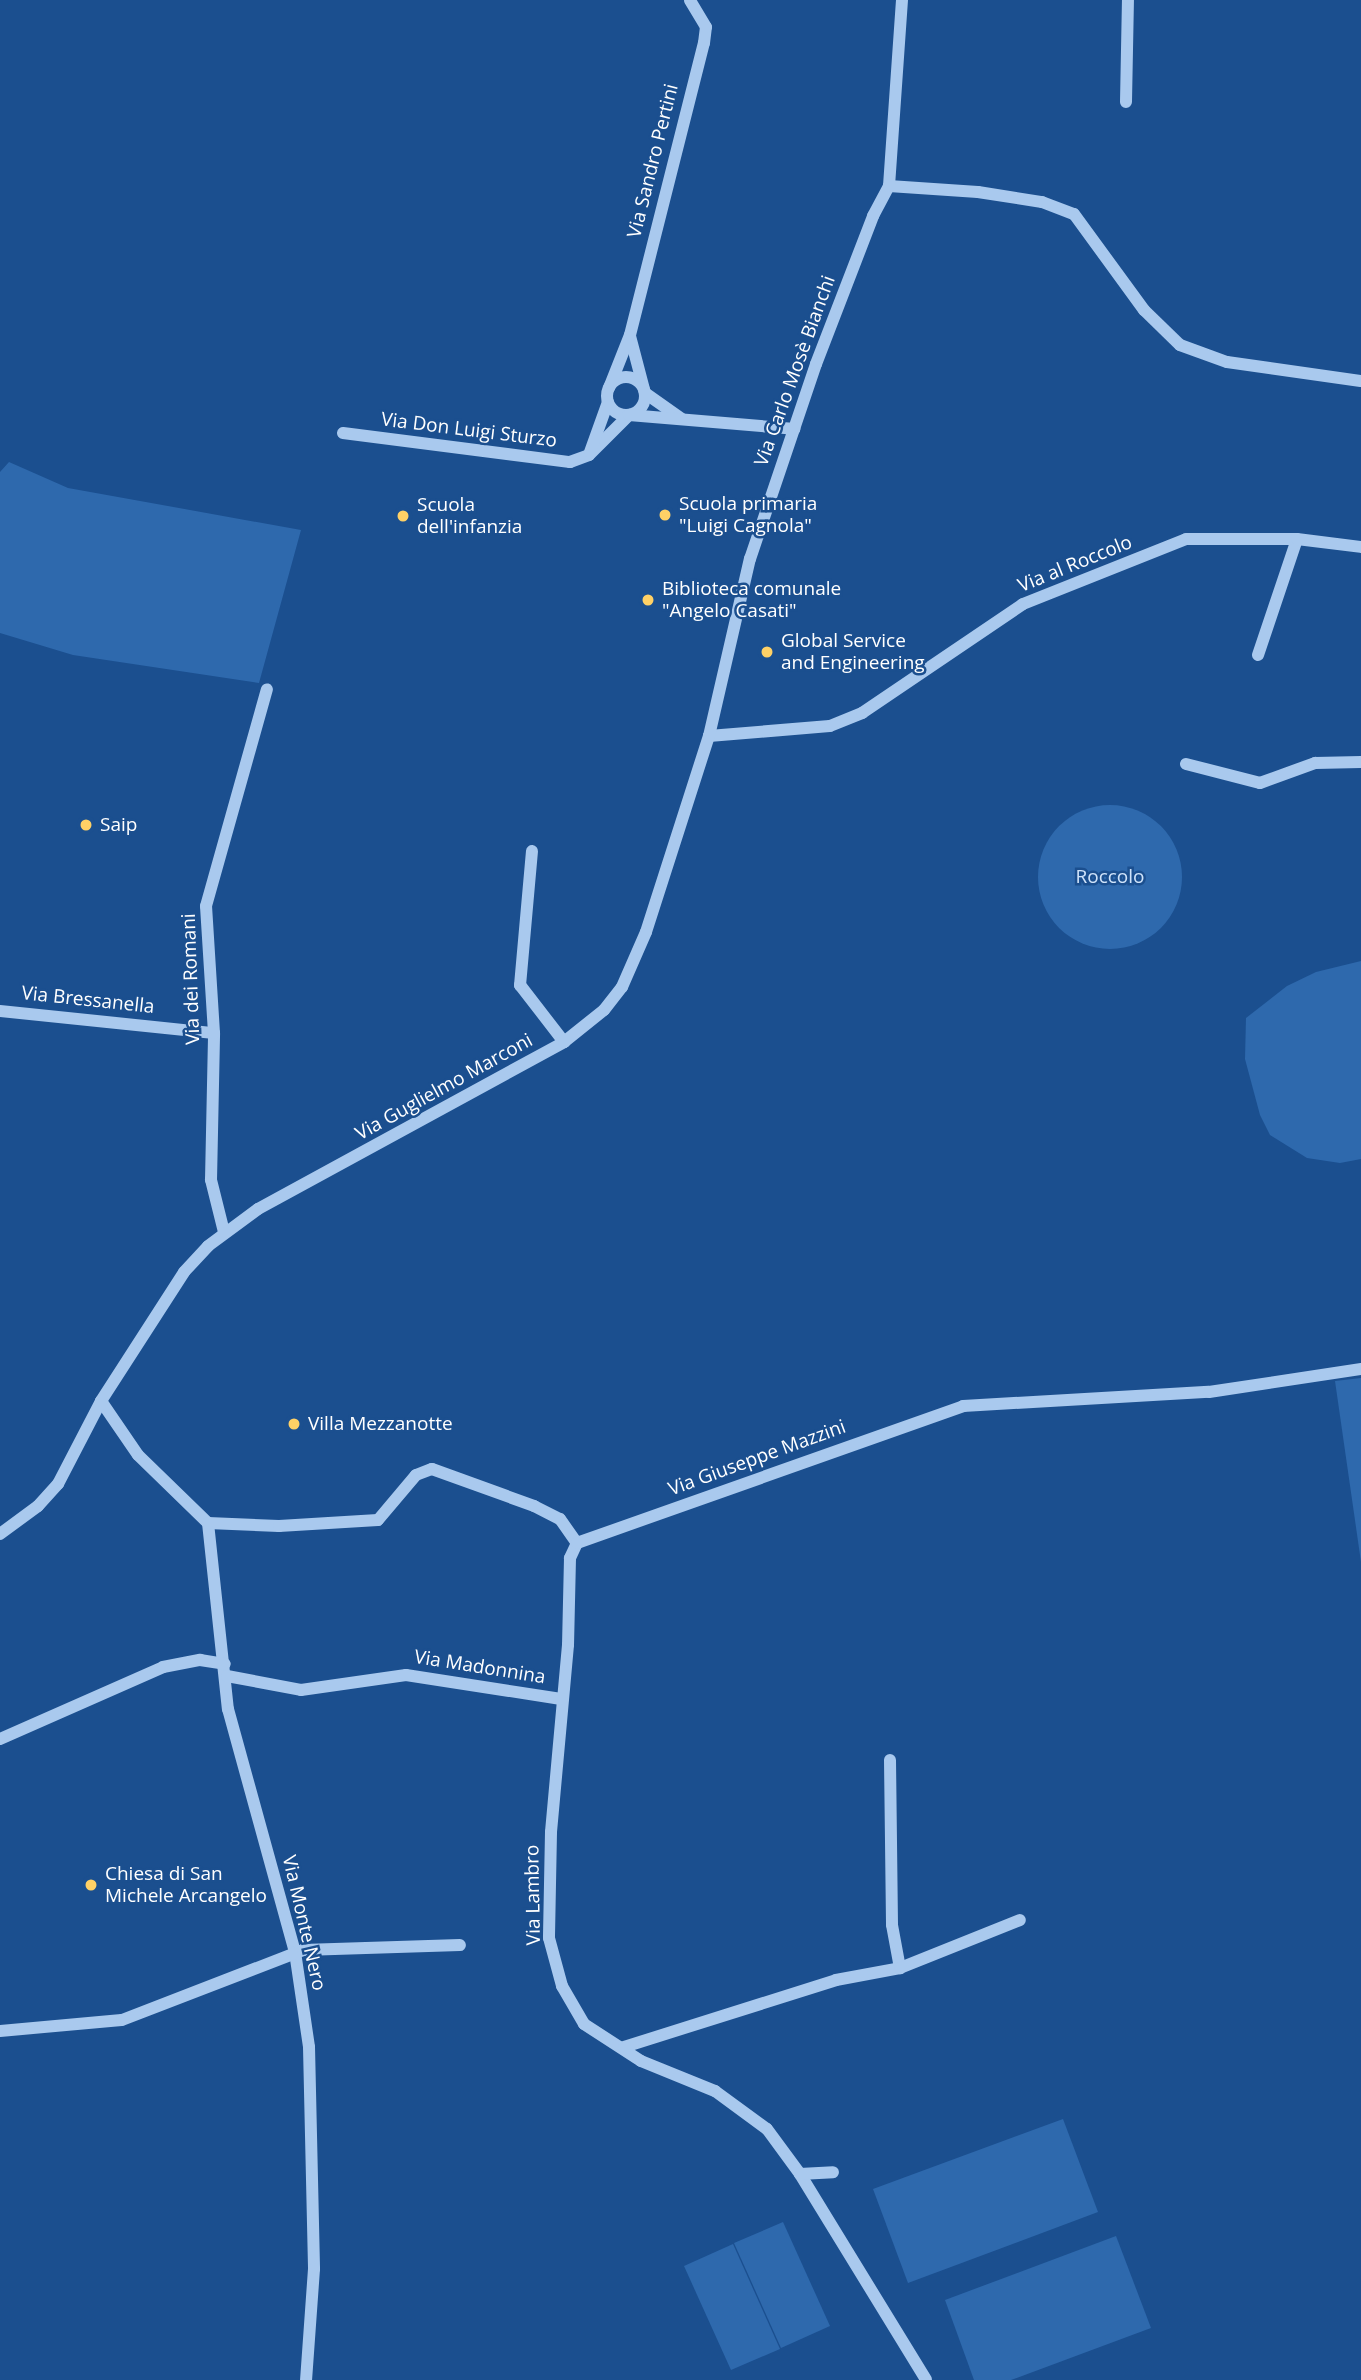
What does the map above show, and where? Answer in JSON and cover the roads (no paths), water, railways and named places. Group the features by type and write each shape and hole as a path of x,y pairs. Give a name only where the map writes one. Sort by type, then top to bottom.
{"street":[{"name":"Via Sandro Pertini","path":"608,388 630,335 704,43 706,27 690,0"},
{"path":"902,0 889,186 978,192 1067,211 1094,237 1144,310 1180,345 1227,362 1361,381"},
{"path":"1126,102 1128,0"},
{"name":"Via Carlo Mosè Bianchi","path":"709,736 750,559 794,429 868,229 889,186"},
{"path":"589,455 629,415 643,405 645,393 630,335"},
{"path":"589,455 608,402 608,388 617,380 628,377 639,382 645,393 685,421"},
{"path":"608,402 618,413 629,415 794,429"},
{"name":"Via Don Luigi Sturzo","path":"343,433 570,462 589,455"},
{"name":"Via al Roccolo","path":"709,736 841,722 862,713 1023,604 1186,539 1297,539 1361,547"},
{"path":"1258,656 1297,539"},
{"name":"Via dei Romani","path":"225,1232 211,1180 214,1033 206,906 267,689"},
{"name":"Via Guglielmo Marconi","path":"0,1534 38,1506 58,1484 101,1401 184,1272 225,1232 564,1042 604,1010 622,987 646,932 709,736"},
{"path":"1186,764 1260,783 1315,763 1361,762"},
{"path":"532,851 520,985 564,1042"},
{"name":"Via Bressanella","path":"0,1011 214,1033"},
{"name":"Via Giuseppe Mazzini","path":"577,1543 963,1406 1209,1392 1361,1369"},
{"path":"101,1401 138,1455 208,1523 312,1525 378,1520 416,1475 432,1469 534,1506 559,1519 577,1543"},
{"name":"Via Monte Nero","path":"208,1523 226,1670 228,1709 295,1952 309,2047 314,2269 306,2380"},
{"name":"Via Lambro","path":"577,1543 570,1558 568,1646 561,1699 549,1938 562,1986 584,2024 624,2047 641,2061 715,2091 766,2129 800,2174 926,2380"},
{"name":"Via Madonnina","path":"0,1739 163,1667 200,1660 226,1670 301,1690 407,1675 561,1699"},
{"path":"890,1760 892,1925 900,1968"},
{"path":"624,2047 836,1980 900,1968 1020,1920"},
{"path":"0,2031 122,2020 295,1952 460,1945"},
{"path":"800,2174 833,2172"}],"place":[{"name":"Scuola primaria \"Luigi Cagnola\"","path":"665,515"},
{"name":"Scuola dell'infanzia","path":"403,516"},
{"name":"Biblioteca comunale \"Angelo Casati\"","path":"648,600"},
{"name":"Global Service and Engineering","path":"767,652"},
{"name":"Saip","path":"86,825"},
{"name":"Villa Mezzanotte","path":"294,1424"},
{"name":"Chiesa di San Michele Arcangelo","path":"91,1885"}],"park label":[{"name":"Roccolo","path":"1110,877"}]}
